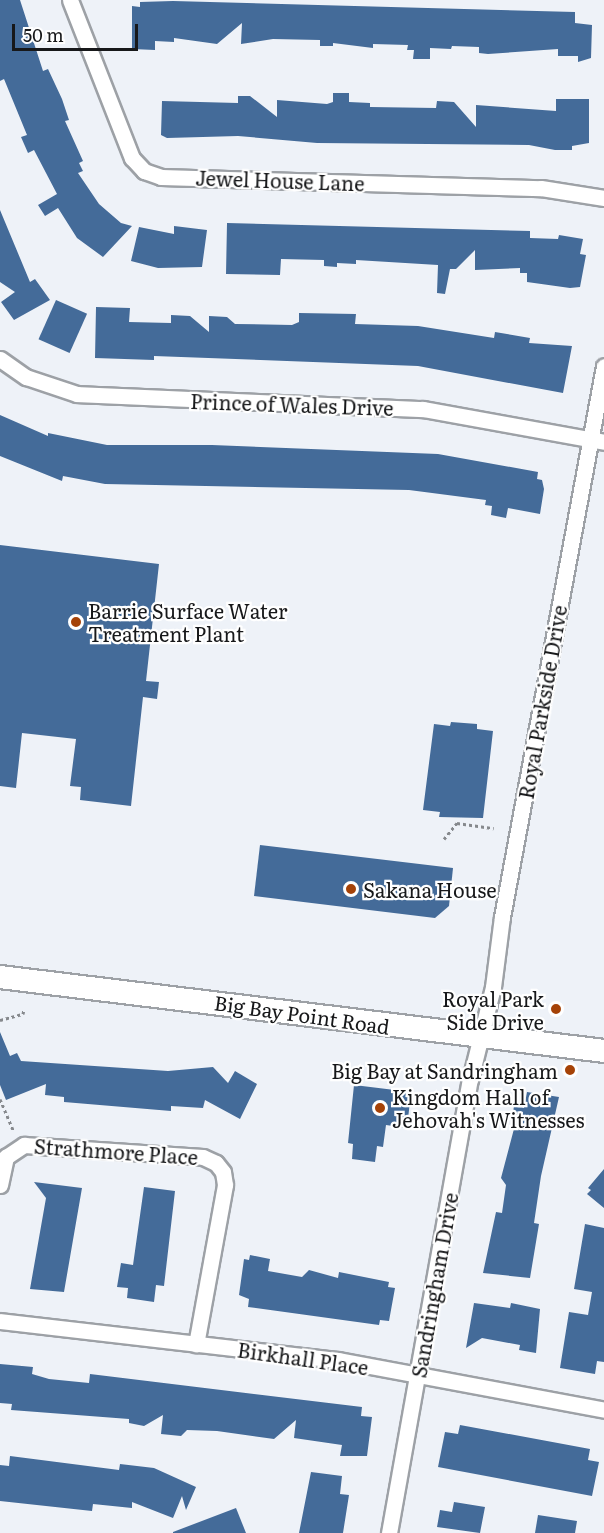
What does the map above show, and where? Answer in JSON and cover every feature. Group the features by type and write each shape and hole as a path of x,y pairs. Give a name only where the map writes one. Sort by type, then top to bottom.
{"main road":[{"name":"Big Bay Point Road","path":"0,977 480,1038 604,1051"}],"street":[{"name":"Jewel House Lane","path":"70,0 132,158 144,171 161,177 541,188 604,198"},
{"name":"Prince of Wales Drive","path":"0,359 26,377 77,394 423,410 597,441"},
{"name":"Royal Parkside Drive","path":"480,1038 493,987 502,916 597,441 604,366"},
{"name":"Sandringham Drive","path":"389,1533 480,1038"},
{"name":"Strathmore Place","path":"0,1185 6,1157 24,1145 203,1157 216,1162 225,1185 196,1344"},
{"name":"Birkhall Place","path":"0,1321 338,1360 604,1410"}],"path":[{"path":"444,839 457,823 494,828"},
{"path":"0,1020 23,1014 24,1009"},
{"path":"0,1099 13,1130"}],"building":[{"path":"0,0 20,0 43,71 48,69 62,99 69,120 65,121 83,161 79,163 83,171 78,173 99,204 121,223 132,226 103,257 77,238 58,208 45,216 38,205 57,194 34,150 28,153 21,137 27,135 4,79 0,81"},
{"path":"140,2 575,12 575,23 592,25 591,58 578,62 578,56 558,56 558,49 488,54 479,53 479,47 452,46 451,49 430,48 430,59 413,59 414,50 407,50 408,45 373,44 373,48 333,43 333,46 320,46 320,40 273,39 241,44 242,23 217,44 174,38 174,42 155,41 155,50 132,49 132,6 140,7"},
{"path":"333,93 349,93 349,102 370,103 370,107 436,108 437,101 454,102 476,127 476,105 556,111 556,99 589,99 589,143 572,146 572,150 555,150 529,145 317,143 238,136 167,138 161,135 162,101 238,103 238,96 250,96 277,117 277,100 327,104 333,102"},
{"path":"0,210 30,282 35,279 50,300 14,320 1,302 15,292 0,282"},
{"path":"227,223 530,231 530,238 558,239 559,235 583,239 580,254 586,255 580,287 570,288 527,282 527,273 520,273 520,268 475,270 475,250 456,269 450,269 445,294 437,293 438,265 356,260 356,264 337,263 337,267 324,266 324,260 281,259 280,275 226,274"},
{"path":"174,226 207,230 202,267 158,268 131,261 139,227 174,234"},
{"path":"56,300 87,314 70,353 39,339"},
{"path":"96,307 130,308 129,322 171,323 171,315 190,316 209,332 209,316 227,317 235,324 292,325 299,322 299,313 356,314 355,324 418,326 494,338 495,332 530,338 529,343 572,346 563,393 418,366 154,356 154,360 95,358"},
{"path":"0,415 48,436 48,433 107,445 212,445 438,454 538,472 537,479 542,480 544,489 540,514 508,508 506,518 491,515 492,506 485,505 486,500 409,490 105,484 63,476 62,481 0,456"},
{"name":"Barrie Surface Water Treatment Plant","path":"0,545 159,564 146,681 159,682 157,699 143,697 131,806 80,800 81,787 70,786 76,739 22,733 16,788 0,786"},
{"path":"451,722 477,724 477,729 493,731 483,818 439,817 440,812 423,810 434,724 450,726"},
{"path":"260,845 453,868 449,906 435,918 254,896"},
{"path":"0,1032 10,1056 17,1053 21,1061 168,1071 213,1067 228,1083 235,1071 257,1084 240,1119 205,1100 203,1108 171,1106 171,1111 64,1102 64,1097 45,1095 46,1084 6,1100 0,1085"},
{"name":"Kingdom Hall of Jehovah's Witnesses","path":"354,1085 411,1092 407,1128 386,1125 383,1147 377,1146 375,1162 352,1159 353,1144 348,1143"},
{"path":"527,1092 559,1097 541,1176 534,1223 539,1224 530,1278 483,1273 496,1212 502,1213 506,1185 501,1178 515,1125 511,1125 514,1106 524,1108"},
{"path":"604,1169 604,1208 587,1194 591,1190 588,1188"},
{"path":"34,1182 82,1188 64,1292 30,1289 46,1198"},
{"path":"144,1187 175,1191 164,1286 156,1285 154,1302 127,1298 128,1288 117,1287 121,1263 133,1265"},
{"path":"585,1224 604,1228 604,1362 597,1361 595,1374 560,1368 569,1312 588,1315 592,1292 574,1289"},
{"path":"250,1255 270,1259 268,1271 302,1277 309,1270 338,1278 339,1272 389,1282 388,1287 395,1288 389,1321 380,1320 379,1325 248,1307 249,1299 239,1295 244,1259 249,1260"},
{"path":"474,1303 510,1308 511,1303 540,1309 536,1353 519,1350 520,1345 482,1338 466,1348"},
{"path":"0,1364 33,1367 32,1374 49,1379 89,1383 90,1374 362,1407 361,1416 372,1417 367,1456 340,1456 342,1445 294,1438 296,1420 274,1439 217,1431 187,1430 181,1436 161,1434 163,1415 144,1426 129,1423 129,1419 11,1410 12,1404 0,1403"},
{"path":"460,1425 590,1449 588,1460 599,1462 592,1496 438,1467 445,1432 458,1434"},
{"path":"10,1456 119,1470 120,1464 154,1468 196,1487 186,1510 182,1496 173,1518 132,1502 132,1508 93,1504 92,1511 0,1501 0,1465 9,1466"},
{"path":"311,1472 342,1476 340,1494 349,1495 343,1533 299,1533"},
{"path":"454,1502 485,1507 480,1533 437,1527 440,1510 452,1512"},
{"path":"236,1508 246,1533 173,1533 173,1532"},
{"path":"538,1515 577,1521 575,1533 535,1533"}],"place":[{"name":"Barrie Surface Water Treatment Plant","path":"76,622"},
{"name":"Sakana House","path":"351,889"},
{"name":"Royal Park Side Drive","path":"556,1009"},
{"name":"Big Bay at Sandringham","path":"570,1070"},
{"name":"Kingdom Hall of Jehovah's Witnesses","path":"380,1108"}]}
